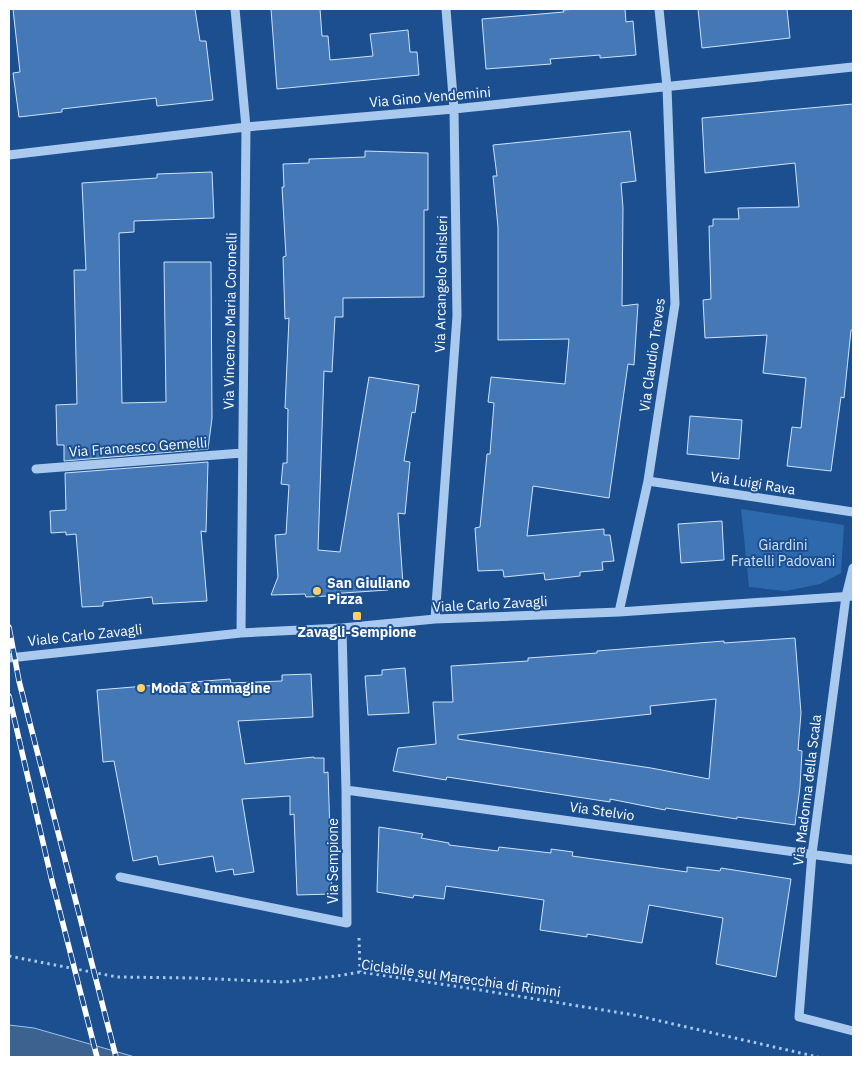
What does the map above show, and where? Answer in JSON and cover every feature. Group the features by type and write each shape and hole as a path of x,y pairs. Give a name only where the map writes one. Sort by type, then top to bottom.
{"street":[{"name":"Via Vincenzo Maria Coronelli","path":"235,9 246,127 241,633"},
{"name":"Via Arcangelo Ghisleri","path":"436,620 458,316 454,109 446,9"},
{"name":"Via Claudio Treves","path":"619,612 648,481 675,304 667,87 659,9"},
{"name":"Via Gino Vendemini","path":"9,155 246,127 454,109 853,67"},
{"name":"Via Francesco Gemelli","path":"36,469 242,453"},
{"name":"Via Luigi Rava","path":"648,481 853,512"},
{"name":"Via Madonna della Scala","path":"853,568 812,854 799,1017 853,1031"},
{"name":"Viale Carlo Zavagli","path":"9,658 241,633 342,628 436,620 619,612 850,596"},
{"name":"Via Sempione","path":"120,877 347,923 342,628"},
{"name":"Via Stelvio","path":"346,790 853,860"}],"path":[{"path":"359,935 360,972"},
{"name":"Ciclabile sul Marecchia di Rimini","path":"9,956 117,977 284,982 360,972 483,990 634,1016 818,1057"}],"green space":[{"name":"Giardini Fratelli Padovani","path":"741,509 844,525 841,573 820,584 786,591 749,587"}],"shaded area":[{"path":"9,1025 34,1028 135,1057 9,1057"}],"building":[{"path":"13,9 195,9 200,41 206,41 213,100 157,106 156,98 62,109 62,112 19,117 13,73 20,72"},
{"path":"271,9 320,9 322,36 328,36 330,60 373,56 370,34 408,30 410,52 417,52 419,75 277,89"},
{"path":"579,9 625,9 626,22 633,21 636,55 600,58 600,55 550,59 551,64 486,69 482,19"},
{"path":"698,9 787,9 790,38 702,48"},
{"path":"853,104 853,330 851,330 844,398 841,397 831,471 787,466 792,427 801,428 806,378 763,373 767,335 705,338 703,300 711,299 709,226 713,226 713,219 739,219 738,208 799,207 795,163 705,173 702,118"},
{"path":"630,131 636,181 621,183 623,208 622,306 638,304 634,365 628,364 609,498 533,486 527,536 604,529 604,535 610,535 614,561 602,562 603,570 580,572 580,576 545,580 544,573 504,577 503,570 478,571 475,528 480,527 487,454 490,454 494,403 488,402 491,377 565,384 569,339 498,340 498,227 493,176 497,176 493,145"},
{"path":"365,151 428,153 428,210 424,210 424,297 343,298 343,317 335,317 332,372 324,371 318,550 340,552 369,377 419,385 415,413 412,412 404,461 410,462 405,514 398,513 403,584 387,585 388,590 328,594 328,596 306,597 305,594 271,595 278,577 275,535 286,534 289,485 281,484 283,463 287,463 288,409 285,408 289,318 285,319 283,257 286,256 282,187 284,187 283,164 309,163 309,159 365,157"},
{"path":"212,172 214,218 134,221 134,232 119,233 122,403 166,402 164,262 211,262 212,418 208,449 64,461 64,445 57,445 56,405 77,404 74,270 86,270 82,183 157,178 157,174"},
{"path":"690,416 742,420 739,459 687,454"},
{"path":"208,462 206,532 201,531 207,601 153,604 152,597 103,602 103,606 82,607 76,534 66,535 66,532 51,533 50,511 66,510 65,473"},
{"path":"722,521 724,560 681,563 678,524"},
{"path":"795,638 801,713 798,750 802,751 795,825 737,817 737,819 666,808 665,810 610,799 610,802 447,777 446,780 393,771 398,748 436,744 433,702 453,702 451,666 528,661 528,658 597,653 597,651 724,641 724,643","holes":["716,699 709,779 651,768 458,739 458,735 651,714 650,706"]},
{"path":"405,668 409,713 368,715 365,676 382,675 382,670"},
{"path":"311,674 313,717 238,721 245,764 314,757 324,758 324,773 328,772 332,894 297,895 294,814 290,815 290,796 242,799 254,872 234,875 233,869 216,872 213,856 159,865 157,856 133,861 114,761 103,762 97,690 230,679 231,683 282,681 282,675"},
{"path":"379,827 423,834 421,838 449,843 449,845 498,851 499,847 551,853 551,849 573,852 572,856 687,872 687,867 720,871 721,868 791,879 776,977 716,964 723,918 649,905 642,943 587,934 587,937 540,930 544,900 446,886 444,899 414,895 413,898 377,892"}],"railway":[{"path":"9,627 19,681 116,1057"},
{"path":"9,696 51,877 97,1057"}],"place":[{"name":"San Giuliano Pizza","path":"317,591"},
{"name":"Zavagli-Sempione","path":"357,616"},
{"name":"Moda & Immagine","path":"141,688"}]}
